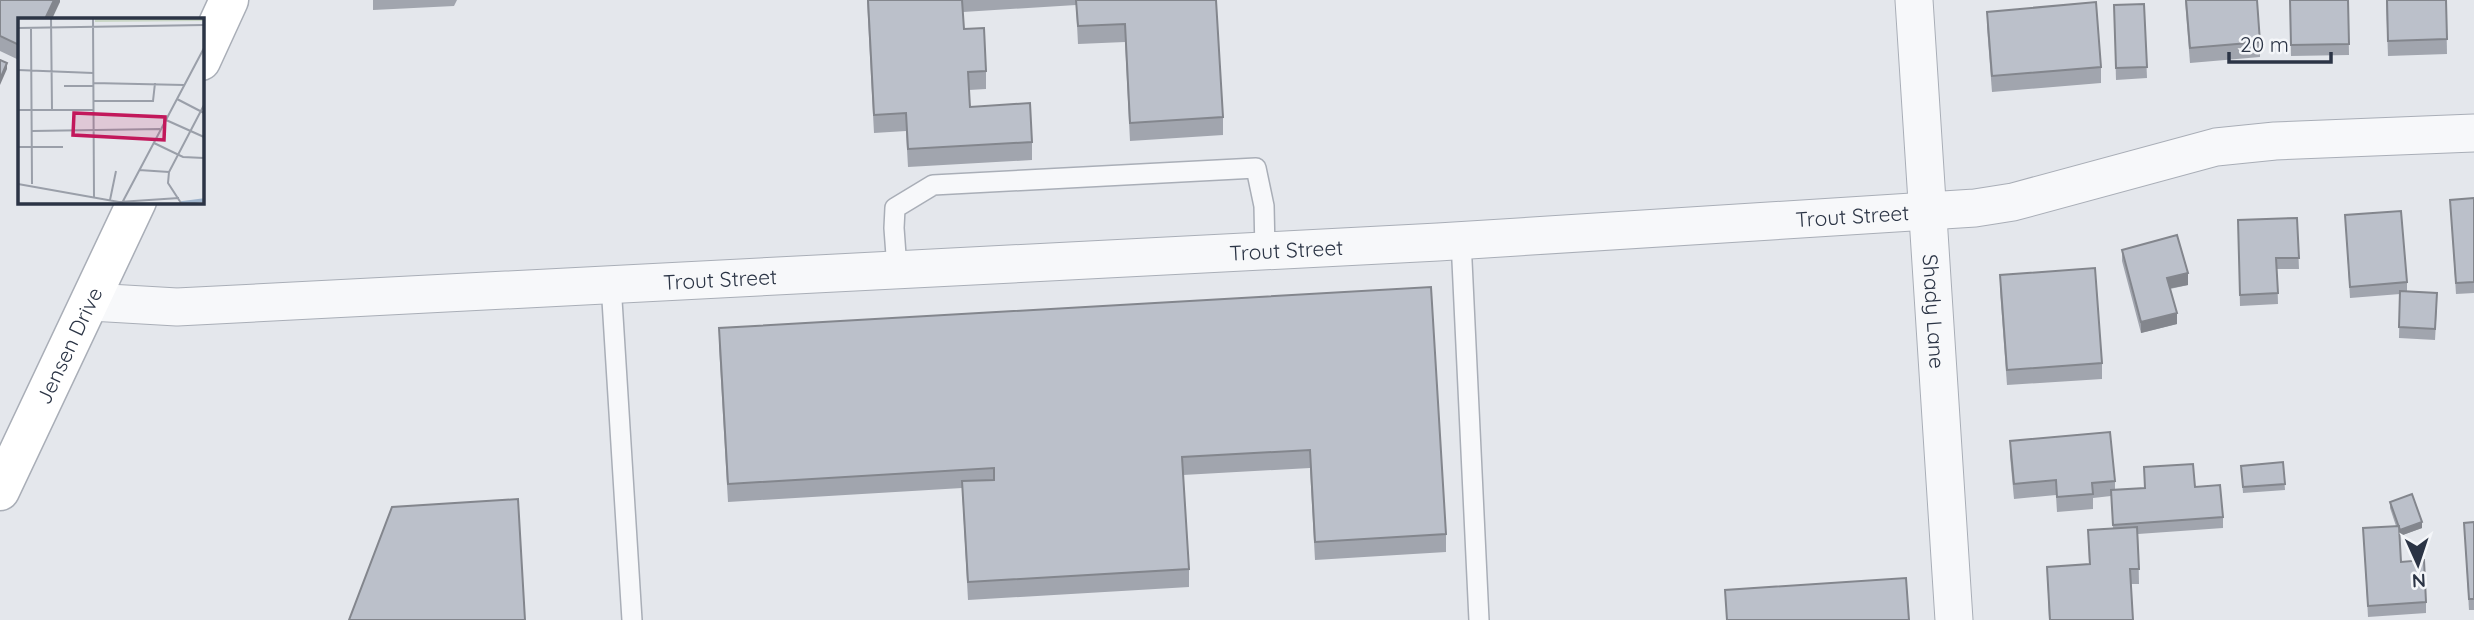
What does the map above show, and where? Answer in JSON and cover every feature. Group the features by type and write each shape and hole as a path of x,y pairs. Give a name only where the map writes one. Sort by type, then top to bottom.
{"main road":[{"path":"203,57 229,0"},
{"name":"Jensen Drive","path":"0,491 136,203"}],"street":[{"name":"Shady Lane","path":"1914,0 1954,620"},
{"name":"Trout Street","path":"91,302 177,307 1265,251 1975,208 2013,202 2216,147 2275,141 2474,133"}],"lane":[{"path":"897,269 895,208 933,185 1256,168 1264,206 1265,251"},
{"path":"1461,240 1479,620"},
{"path":"611,284 632,620"}],"building":[{"path":"0,0 54,0 45,18 18,18 18,45 0,36"},
{"path":"868,0 962,0 964,29 984,28 986,71 968,72 970,107 1030,103 1032,142 908,149 906,113 874,115"},
{"path":"1076,0 1216,0 1223,117 1130,123 1125,24 1078,26"},
{"path":"2186,0 2257,0 2260,42 2190,48"},
{"path":"2290,0 2348,0 2349,44 2291,45"},
{"path":"2387,0 2446,0 2447,39 2388,41"},
{"path":"2096,2 2101,67 1992,76 1987,12"},
{"path":"2144,4 2147,67 2116,68 2114,5"},
{"path":"0,60 7,63 0,79"},
{"path":"2474,198 2474,282 2456,283 2450,200"},
{"path":"2401,211 2407,282 2350,287 2345,215"},
{"path":"2297,218 2299,258 2276,258 2278,293 2240,295 2238,220"},
{"path":"2177,235 2188,273 2167,278 2177,313 2141,322 2122,250"},
{"path":"2095,268 2102,363 2007,370 2000,275"},
{"path":"1431,287 1446,534 1315,542 1310,450 1182,457 1189,569 968,582 962,481 994,480 994,468 728,484 719,328"},
{"path":"2400,291 2437,293 2435,329 2399,327"},
{"path":"2110,432 2115,481 2092,483 2093,494 2057,497 2056,480 2014,484 2010,441"},
{"path":"2283,462 2285,484 2243,487 2241,466"},
{"path":"2193,464 2195,487 2220,485 2223,517 2113,525 2111,490 2145,488 2144,467"},
{"path":"2412,494 2422,522 2400,530 2390,502"},
{"path":"518,499 525,620 349,620 392,507"},
{"path":"2474,522 2474,599 2469,599 2464,523"},
{"path":"2399,526 2401,562 2424,560 2426,602 2368,606 2363,528"},
{"path":"2137,527 2139,569 2130,569 2133,620 2050,620 2047,567 2090,564 2088,530"},
{"path":"1906,578 1909,620 1727,620 1725,590"}]}
